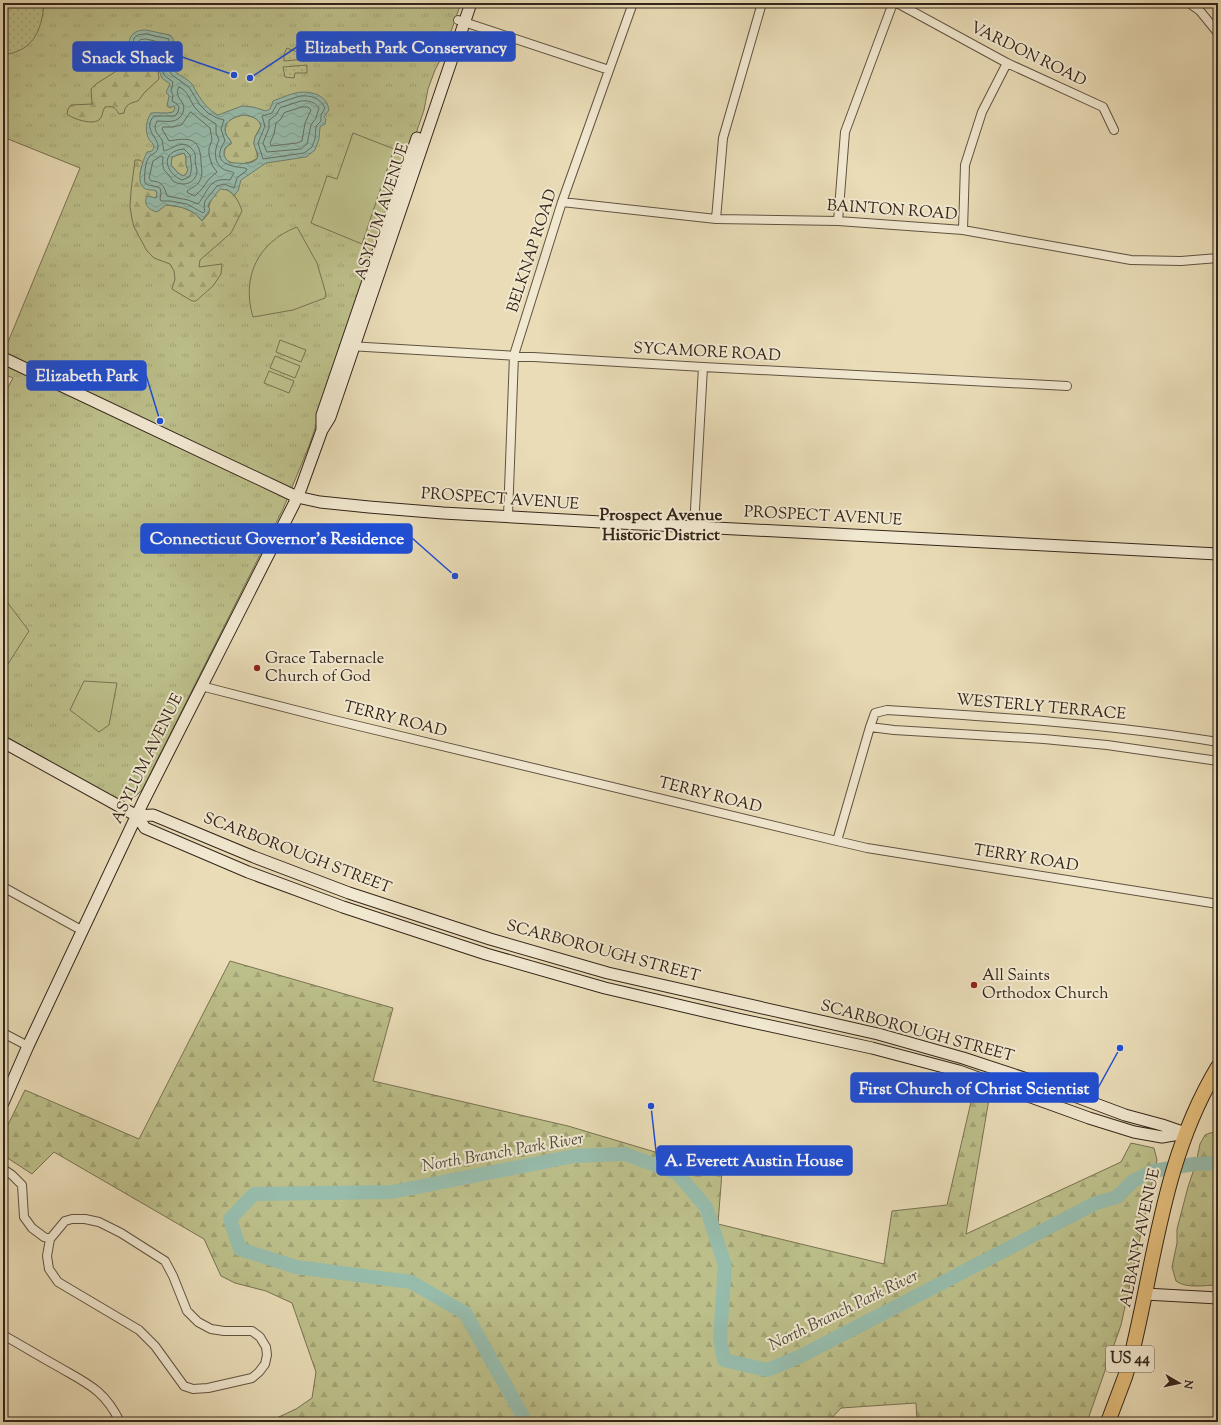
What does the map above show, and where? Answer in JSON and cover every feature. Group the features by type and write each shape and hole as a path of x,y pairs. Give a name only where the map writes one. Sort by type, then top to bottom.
{"highway":[{"name":"ALBANY AVENUE","path":"1108,1422 1132,1353 1146,1294 1169,1182 1177,1155 1203,1093 1218,1067"}],"main road":[{"name":"ASYLUM AVENUE","path":"461,22 464,3"},
{"name":"ASYLUM AVENUE","path":"3,1103 28,1046 137,816 297,497 322,430 330,417 350,346 461,22 471,3"},
{"name":"PROSPECT AVENUE","path":"3,358 297,497 367,507 508,516 1218,554"},
{"path":"3,742 137,816"},
{"name":"SCARBOROUGH STREET","path":"137,816 153,815 254,857 349,893 490,939 608,973 878,1034 963,1058 1045,1085 1125,1115 1185,1133"},
{"name":"SCARBOROUGH STREET","path":"137,816 145,828 248,872 343,907 486,954 606,988 872,1048 959,1072 1098,1121 1134,1132 1162,1137 1170,1137 1185,1133"},
{"path":"248,872 254,857"},
{"path":"343,907 349,893"},
{"path":"486,954 490,939"},
{"path":"606,988 608,973"},
{"path":"738,1019 741,1004"},
{"path":"872,1048 878,1034"},
{"path":"959,1072 963,1058"},
{"path":"1146,1294 1218,1298"}],"street":[{"name":"BELKNAP ROAD","path":"508,516 514,355 562,202 633,3"},
{"path":"716,218 723,138 762,3"},
{"path":"838,220 845,132 893,3"},
{"name":"VARDON ROAD","path":"897,3 1007,63 1103,107 1114,130"},
{"path":"1189,3 1200,11 1218,33"},
{"path":"461,22 609,70"},
{"path":"963,230 965,165 982,112 1007,63"},
{"name":"BAINTON ROAD","path":"562,202 716,218 838,220 963,230 1131,260 1181,261 1218,258"},
{"name":"SYCAMORE ROAD","path":"350,346 703,367 1067,386"},
{"path":"694,527 703,367"},
{"name":"TERRY ROAD","path":"201,686 341,722 837,842 1218,904"},
{"name":"WESTERLY TERRACE","path":"837,842 875,713 887,710 1045,720 1161,733 1218,742"},
{"name":"WESTERLY TERRACE","path":"870,727 1108,745 1218,761"},
{"path":"3,887 83,931"},
{"path":"3,1032 28,1046"},
{"path":"3,1169 12,1175 22,1185 24,1217 32,1228 44,1237 50,1239"},
{"path":"72,1219 85,1219 98,1222 121,1233 165,1261 173,1276 187,1311 198,1322 211,1329 224,1331 252,1331 260,1337 266,1347 267,1355 265,1364 260,1372 252,1378 208,1388 193,1389 184,1386 155,1346 139,1330 58,1282 49,1269 47,1256 50,1239 66,1221 72,1219"},
{"path":"3,1335 83,1380 100,1393 112,1407 120,1422"}],"green space":[{"path":"3,3 461,3 442,57 435,70 428,89 424,110 309,446 283,509 142,790 133,798 126,800 115,798 3,735 3,396 13,378 3,374 3,354 80,168 3,137"},
{"path":"3,3 43,3 44,5 41,24 34,39 22,49 3,55"},
{"path":"287,48 305,55 306,59 284,61 284,54"},
{"path":"152,62 157,67 159,79 138,101 127,106 124,113 119,114 114,108 105,107 100,119 93,122 78,120 67,114 71,105 92,104 91,89 96,84 118,70 125,70"},
{"path":"307,65 307,73 295,73 294,78 285,77 283,67"},
{"path":"244,115 257,119 261,126 255,137 254,143 258,157 248,163 231,163 226,159 224,154 225,149 231,144 231,141 226,134 225,126 233,118"},
{"path":"353,133 394,149 362,244 311,223 327,176 337,179"},
{"path":"184,153 188,170 183,176 171,165 172,157"},
{"path":"135,160 140,160 143,163 140,174 156,191 156,198 149,198 159,211 166,205 181,207 195,213 202,221 209,213 209,206 212,199 221,188 229,191 235,196 239,203 242,211 231,233 200,260 199,267 222,264 221,274 213,286 196,301 192,301 172,289 175,279 174,271 170,264 154,258 147,251 134,227 130,207"},
{"path":"297,227 317,263 326,294 325,298 293,310 253,317 249,288 251,275 256,263 272,242 283,234"},
{"path":"280,340 306,350 301,362 276,352"},
{"path":"275,356 300,366 295,378 270,368"},
{"path":"269,371 294,381 289,393 264,383"},
{"path":"7,602 29,631 8,664 3,661 3,605"},
{"path":"84,681 117,683 109,725 99,732 70,710"},
{"path":"230,961 393,1008 373,1081 568,1126 722,1172 718,1224 884,1264 892,1211 947,1205 974,1089 989,1099 966,1234 1121,1162 1131,1143 1154,1148 1157,1160 1121,1325 1087,1422 917,1422 916,1403 841,1408 828,1422 268,1422 296,1409 312,1398 316,1372 292,1303 266,1291 235,1283 221,1276 204,1239 54,1152 32,1174 3,1155 3,1135 25,1090 139,1139"},
{"path":"1218,1132 1218,1285 1185,1285 1176,1281 1172,1267 1177,1243 1177,1229 1200,1144 1205,1135"}],"water":[{"path":"146,30 170,35 173,41 170,56 170,64 172,68 192,84 211,111 218,115 242,106 253,107 266,111 270,109 273,101 301,92 312,93 320,96 327,103 329,110 324,117 326,119 325,124 320,127 319,139 315,150 306,157 266,163 241,180 238,191 234,195 228,190 220,189 209,203 208,207 210,209 202,221 191,211 181,207 166,205 157,212 149,208 146,204 147,196 156,198 157,193 155,190 144,188 141,185 140,176 147,152 152,151 154,148 148,137 146,129 149,117 151,113 173,112 175,108 174,106 170,108 167,106 169,96 166,92 170,84 162,78 156,63 152,61 144,64 139,63 133,57 131,52 129,42 132,35 138,31","holes":["244,115 257,119 260,123 261,126 254,141 254,146 258,155 256,160 250,163 231,162 226,159 224,154 225,148 231,144 231,141 226,134 225,126 233,118","184,153 188,170 183,176 171,165 172,157"]}],"waterway":[{"name":"North Branch Park River","path":"526,1422 465,1313 411,1282 296,1267 240,1249 230,1219 254,1194 392,1192 574,1156 625,1154 677,1173 706,1207 725,1265 720,1339 724,1360 767,1370 799,1357 1096,1203 1117,1197 1133,1181 1153,1171 1194,1164 1218,1163"}],"place":[{"name":"Snack Shack","path":"234,75"},
{"name":"Elizabeth Park Conservancy","path":"250,78"},
{"name":"Elizabeth Park","path":"160,421"},
{"name":"Connecticut Governor's Residence","path":"455,576"},
{"name":"Grace Tabernacle Church of God","path":"257,668"},
{"name":"All Saints Orthodox Church","path":"974,985"},
{"name":"First Church of Christ Scientist","path":"1120,1048"},
{"name":"A. Everett Austin House","path":"651,1106"}],"district":[{"name":"Prospect Avenue Historic District","path":"661,526"}]}
